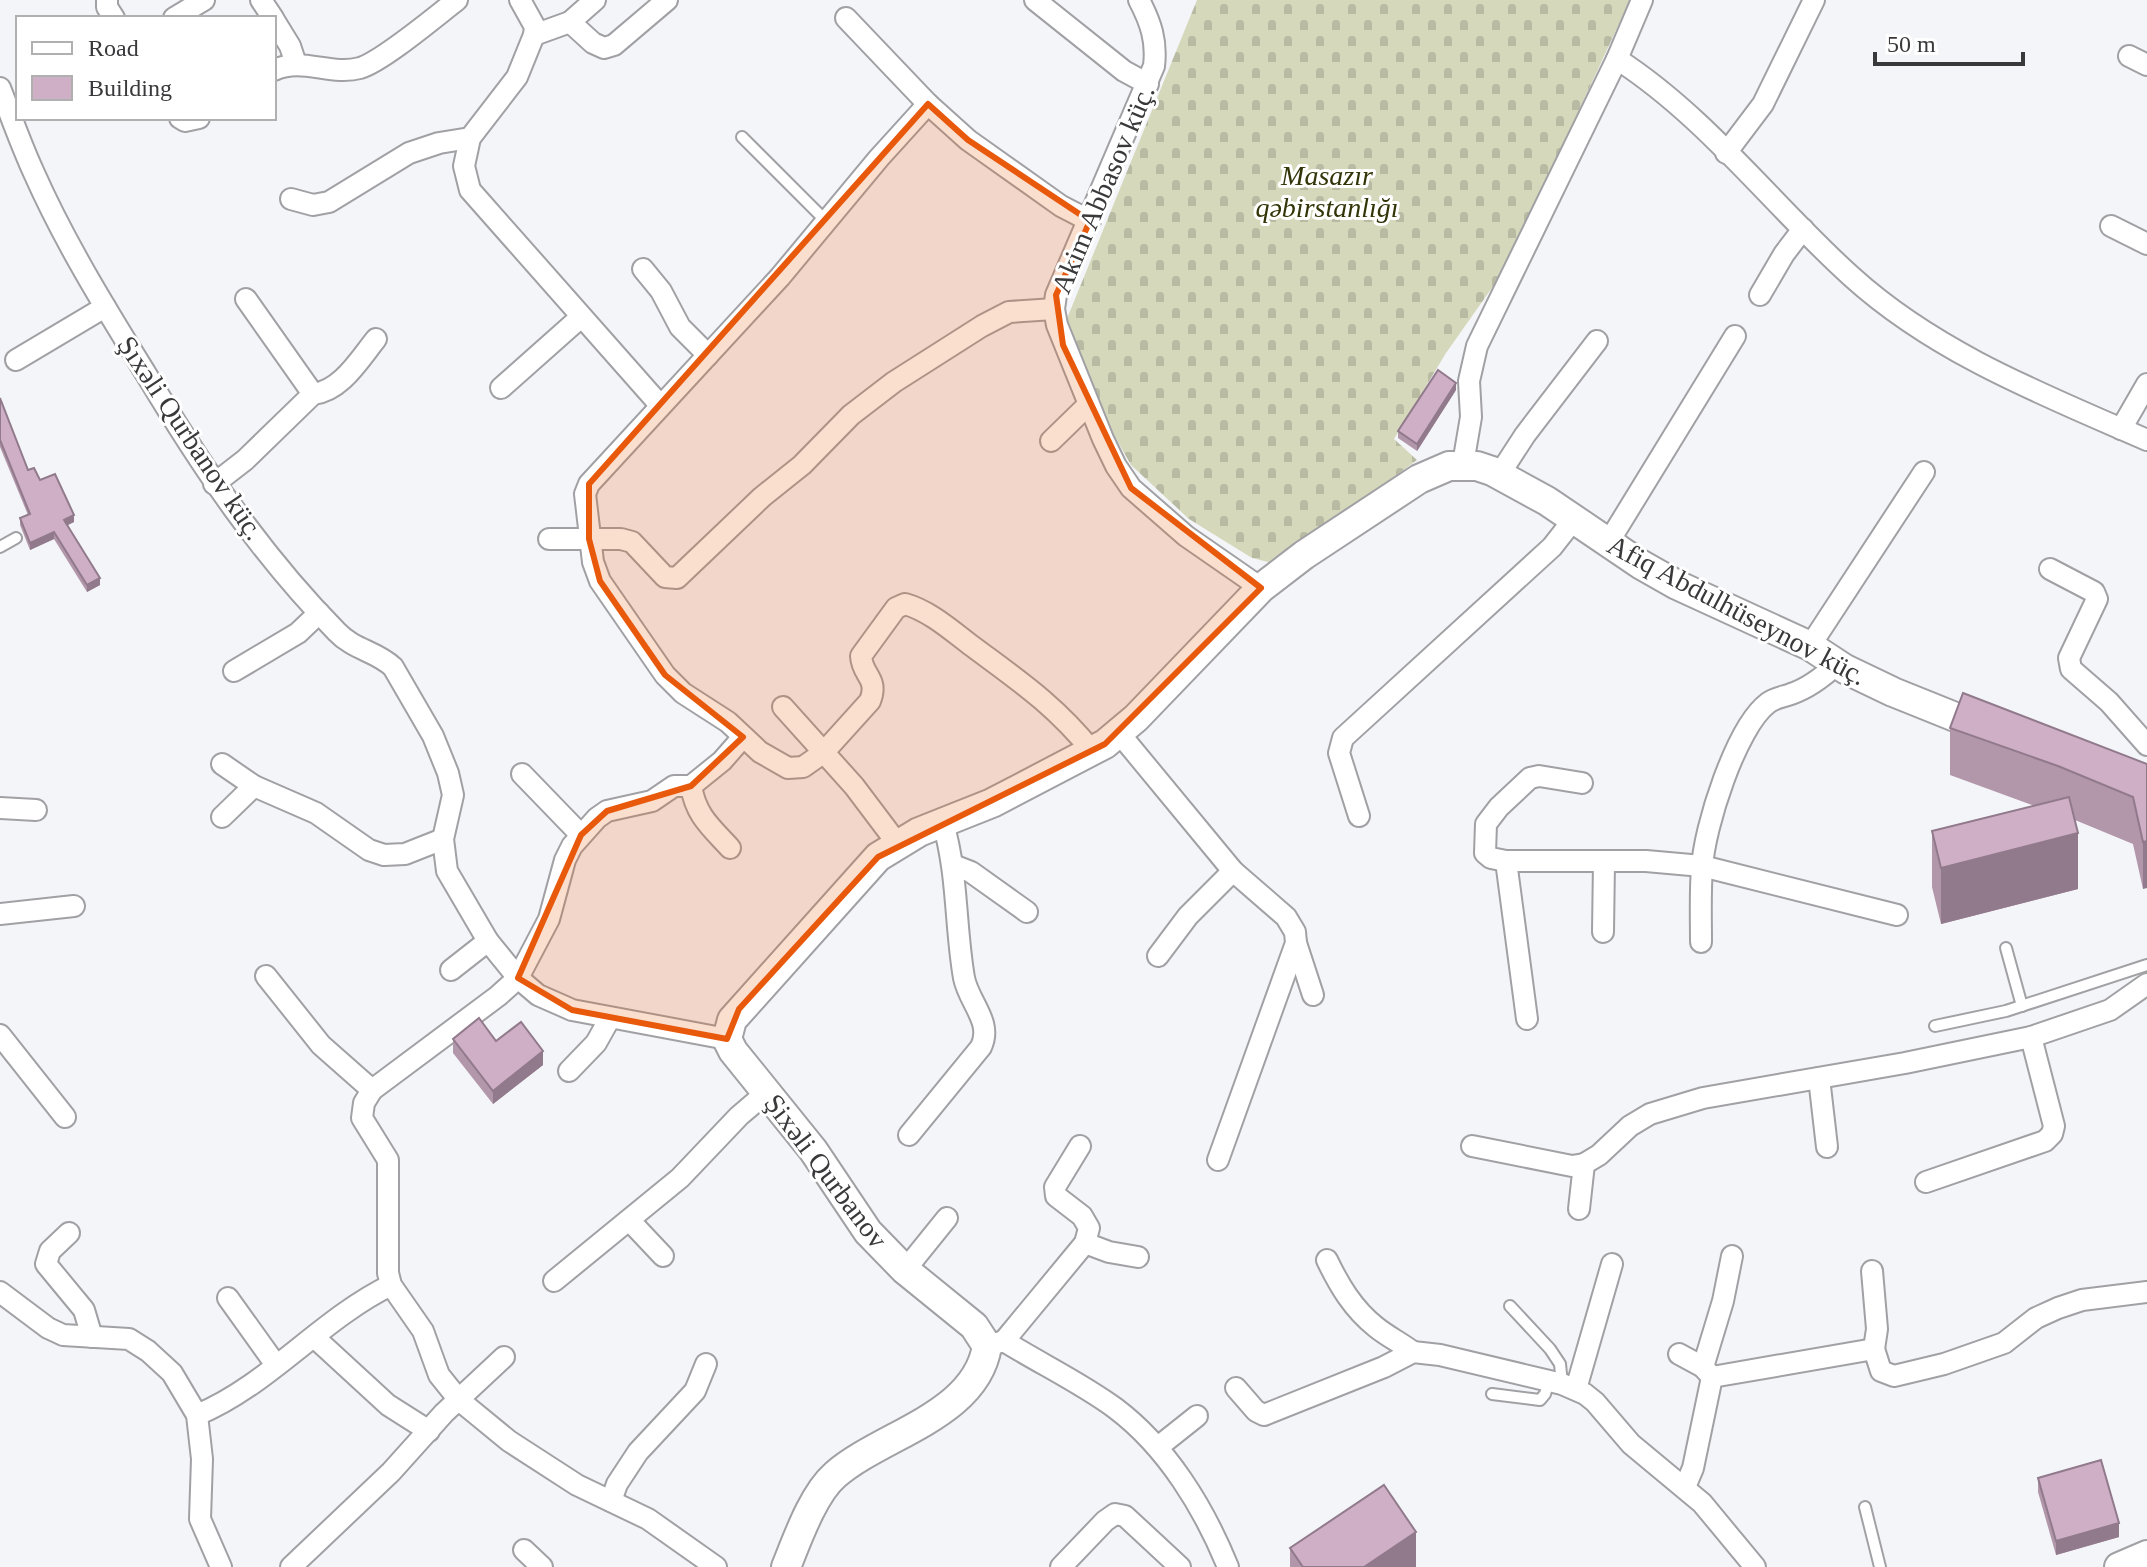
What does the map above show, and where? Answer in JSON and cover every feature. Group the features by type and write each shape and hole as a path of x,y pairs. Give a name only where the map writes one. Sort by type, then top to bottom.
{"street":[{"path":"276,69 296,64 359,68 375,60 457,0"},
{"path":"520,0 535,27 534,35 517,77 470,138 464,166 470,190 660,405"},
{"path":"534,35 570,22 595,0"},
{"path":"570,22 593,43 604,48 614,45 667,0"},
{"path":"1035,0 1124,71 1148,84"},
{"name":"Akim Abbasov küç.","path":"1139,0 1153,31 1156,48 1148,84 1056,295 1054,309 1063,345 1088,405 1116,466 1131,488 1186,536 1261,588"},
{"path":"727,1039 728,1029 739,1009 878,857 897,843 992,803 1092,751 1119,733 1261,588 1304,555 1419,479 1434,471 1463,464 1471,417 1469,381 1477,346 1617,59 1642,0"},
{"path":"1726,153 1763,104 1814,0"},
{"path":"846,18 928,104 968,140 1061,206 1090,221"},
{"path":"276,24 290,46 296,64"},
{"path":"1617,59 1662,90 1887,307 1982,365 2147,440"},
{"name":"Şıxəli Qurbanov küç.","path":"0,88 44,195 105,307 214,484 340,636 361,650 384,658 393,667 433,736 453,795 443,839 447,871 488,941 518,978 555,1005 727,1039"},
{"path":"928,104 771,287 589,484 585,494 593,562 600,581 665,675 683,693 728,722 760,752 788,768 803,767 823,753 870,701 874,692 873,681 861,664 861,656 896,608 905,604 937,620 1049,703 1092,751"},
{"path":"291,199 313,205 329,202 409,153 439,143 470,138"},
{"path":"2111,226 2147,244"},
{"path":"1760,295 1803,229"},
{"path":"643,269 661,291 680,327 708,355"},
{"path":"246,299 313,394"},
{"path":"16,360 105,307"},
{"path":"549,539 621,539 632,542 665,577 677,578 762,497 802,465 851,415 894,382 1009,312 1054,309"},
{"path":"501,388 581,317"},
{"path":"1608,543 1735,336"},
{"path":"214,484 245,460 313,394 326,393 336,386 376,339"},
{"path":"1499,475 1525,435 1597,341"},
{"path":"2121,429 2147,384"},
{"path":"1051,441 1088,405"},
{"name":"Afiq Abdulhüseynov küç.","path":"1463,464 1499,475 1677,585 1810,646 1837,664 1893,692 2015,741"},
{"path":"1810,646 1924,472"},
{"path":"1359,816 1339,753 1343,738 1552,547 1574,519"},
{"path":"2050,569 2094,592 2097,599 2069,658 2071,669 2109,702 2147,745"},
{"path":"234,671 298,633 319,613"},
{"path":"1701,942 1702,866 1709,824 1739,744 1754,717 1770,701 1793,694 1821,679 1837,664"},
{"path":"783,707 854,786 897,843"},
{"path":"1119,733 1233,871 1286,917 1295,932 1313,995"},
{"path":"716,1567 648,1519 596,1495 551,1469 480,1420 439,1375 423,1331 391,1285 386,1240 388,1160 362,1118 364,1103 372,1090 518,978 549,919 565,860 581,835 607,811 652,801 674,786 691,786 722,761 743,737"},
{"path":"222,764 254,786 316,813 369,850 384,855 405,854 443,839"},
{"path":"522,774 581,835"},
{"path":"1582,783 1539,776 1530,778 1486,824 1485,853 1491,858 1506,861 1646,861 1702,866 1897,915"},
{"path":"222,817 254,786"},
{"path":"691,786 700,816 730,848"},
{"path":"0,808 36,810"},
{"path":"909,1135 986,1037 985,1026 964,981 953,865 943,823"},
{"path":"1506,861 1527,1019"},
{"path":"1603,932 1604,862"},
{"path":"953,865 971,872 1027,912"},
{"path":"1158,956 1188,916 1233,871"},
{"path":"0,914 74,906"},
{"path":"451,970 488,941"},
{"path":"1218,1160 1296,943"},
{"path":"266,976 321,1045 372,1090"},
{"path":"1472,1146 1572,1166 1584,1164 1599,1155 1630,1126 1650,1114 1703,1098 2031,1037 2110,1010 2147,984"},
{"path":"569,1071 596,1043 610,1018"},
{"path":"0,1035 65,1117"},
{"path":"1926,1182 2045,1141 2052,1134 2054,1126 2031,1037"},
{"name":"Şixəli Qurbanov","path":"727,1039 740,1062 813,1150 868,1232 905,1270 996,1344"},
{"path":"1819,1078 1827,1147"},
{"path":"554,1281 680,1178 739,1116 767,1092"},
{"path":"786,1567 816,1501 835,1475 938,1413 957,1398 996,1344 1085,1243 1089,1228 1082,1216 1056,1196 1055,1187 1080,1146"},
{"path":"1579,1209 1584,1164"},
{"path":"905,1270 947,1218"},
{"path":"630,1221 663,1256"},
{"path":"69,1233 50,1251 46,1264 84,1310 92,1337"},
{"path":"1085,1243 1109,1252 1138,1257"},
{"path":"1685,1487 1693,1468 1708,1372 1732,1256"},
{"path":"1327,1260 1341,1290 1361,1312 1375,1326 1413,1352 1440,1355 1563,1385 1595,1402 1631,1444 1685,1487 1755,1567"},
{"path":"1563,1385 1612,1264"},
{"path":"1872,1271 1877,1329 1874,1349 1881,1371 1894,1376 1944,1364 2004,1343 2036,1318 2082,1300 2147,1292"},
{"path":"197,1415 233,1397 367,1298 391,1285"},
{"path":"0,1292 63,1335 129,1339 172,1373 197,1415 202,1459 200,1519 221,1567"},
{"path":"228,1298 276,1365"},
{"path":"314,1337 388,1405 429,1431"},
{"path":"996,1344 1115,1408 1158,1447 1217,1541 1228,1567"},
{"path":"1679,1354 1708,1372 1874,1349"},
{"path":"1236,1388 1256,1411 1264,1415 1384,1367 1413,1352"},
{"path":"291,1567 391,1472 504,1357"},
{"path":"611,1501 617,1484 638,1452 695,1391 706,1364"},
{"path":"1158,1447 1197,1416"},
{"path":"1061,1567 1115,1514 1125,1516 1180,1567"},
{"path":"524,1550 542,1567"},
{"path":"2119,1567 2147,1555"}],"lane":[{"path":"742,137 826,221"},
{"path":"0,547 16,538"},
{"path":"2006,948 2022,1006"},
{"path":"1935,1026 2022,1006 2147,965"},
{"path":"1492,1394 1540,1400 1563,1385 1560,1364 1550,1349 1510,1306"},
{"path":"1865,1507 1880,1567"}],"highlighted area":[{"path":"928,104 968,140 1090,221 1056,295 1063,345 1131,488 1261,588 1105,744 878,857 739,1009 727,1039 572,1010 518,978 581,835 607,811 691,786 743,737 665,675 600,581 589,539 589,484"}],"green space":[{"name":"Masazır qəbirstanlığı","path":"1197,0 1630,0 1506,268 1446,353 1394,439 1417,460 1276,564 1252,558 1189,519 1131,465 1114,435 1066,321"}],"building":[{"path":"1438,370 1456,383 1417,444 1398,431"},
{"path":"0,398 28,470 34,468 40,480 55,474 74,515 64,520 100,578 87,585 54,532 30,543 20,518 30,514 0,440"},
{"path":"1963,693 2147,764 2147,841 2143,842 2133,797 2058,766 1950,728"},
{"path":"2069,797 2078,833 1941,868 1932,831"},
{"path":"479,1018 496,1041 521,1022 543,1051 493,1091 453,1039"},
{"path":"2101,1460 2119,1523 2056,1541 2038,1478"},
{"path":"1384,1485 1416,1532 1364,1567 1303,1567 1290,1548"}]}
